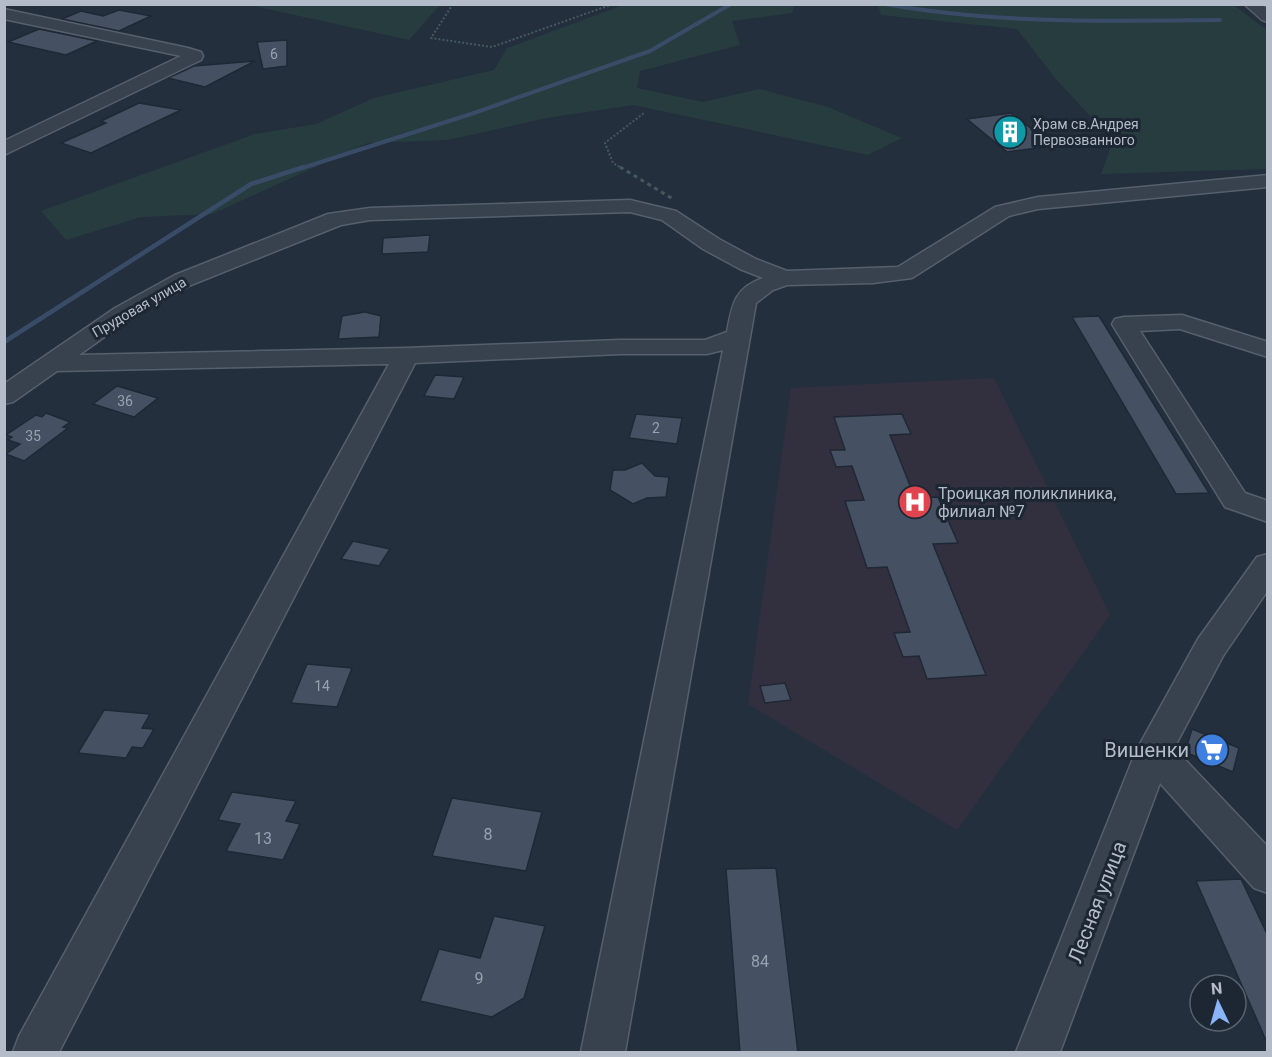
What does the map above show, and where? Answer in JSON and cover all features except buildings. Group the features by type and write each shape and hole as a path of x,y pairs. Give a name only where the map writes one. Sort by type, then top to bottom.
{"street":[{"path":"1251,4 1268,17"},
{"path":"4,14 195,56 4,149"},
{"path":"603,1053 745,300 765,285 784,278 904,273 1002,212 1038,203 1268,182"},
{"name":"Прудовая улица","path":"4,396 123,314 183,280 286,241 336,219 370,214 630,206 669,215 711,244 748,264 784,278"},
{"path":"1268,350 1182,322 1124,324 1235,500 1268,512"},
{"path":"51,363 406,356 620,347 707,347 737,337"},
{"path":"35,1053 406,356"},
{"name":"Лесная улица","path":"1038,1053 1154,751 1210,648 1268,565"},
{"path":"1154,751 1268,874"}],"path":[{"path":"453,4 431,38 492,47 613,4"},
{"path":"644,112 605,143 613,164 687,206 681,224"}],"shaded area":[{"name":"Троицкая поликлиника, филиал №7","path":"994,378 1110,615 957,830 748,704 791,388"}],"green space":[{"path":"250,5 440,5 409,40"},
{"path":"623,5 794,5 792,13 732,21 740,45 640,71 637,88 703,102 759,89 828,107 902,138 868,155 633,105 547,118 447,140 368,143 212,214 141,217 66,240 41,211 255,134 316,124 374,98 494,70 507,48"},
{"path":"878,5 1234,5 1267,30 1267,169 1101,174 1113,141 1056,79 1017,29 881,15"}],"waterway":[{"path":"299,169 471,114 650,51 731,4"},
{"path":"885,4 1010,18 1094,21 1220,20"},
{"path":"4,342 251,184 304,167"}],"place":[{"name":"Храм св.Андрея Первозванного","path":"1010,132"},
{"name":"Троицкая поликлиника, филиал №7","path":"915,502"},
{"name":"Вишенки","path":"1212,750"}]}
